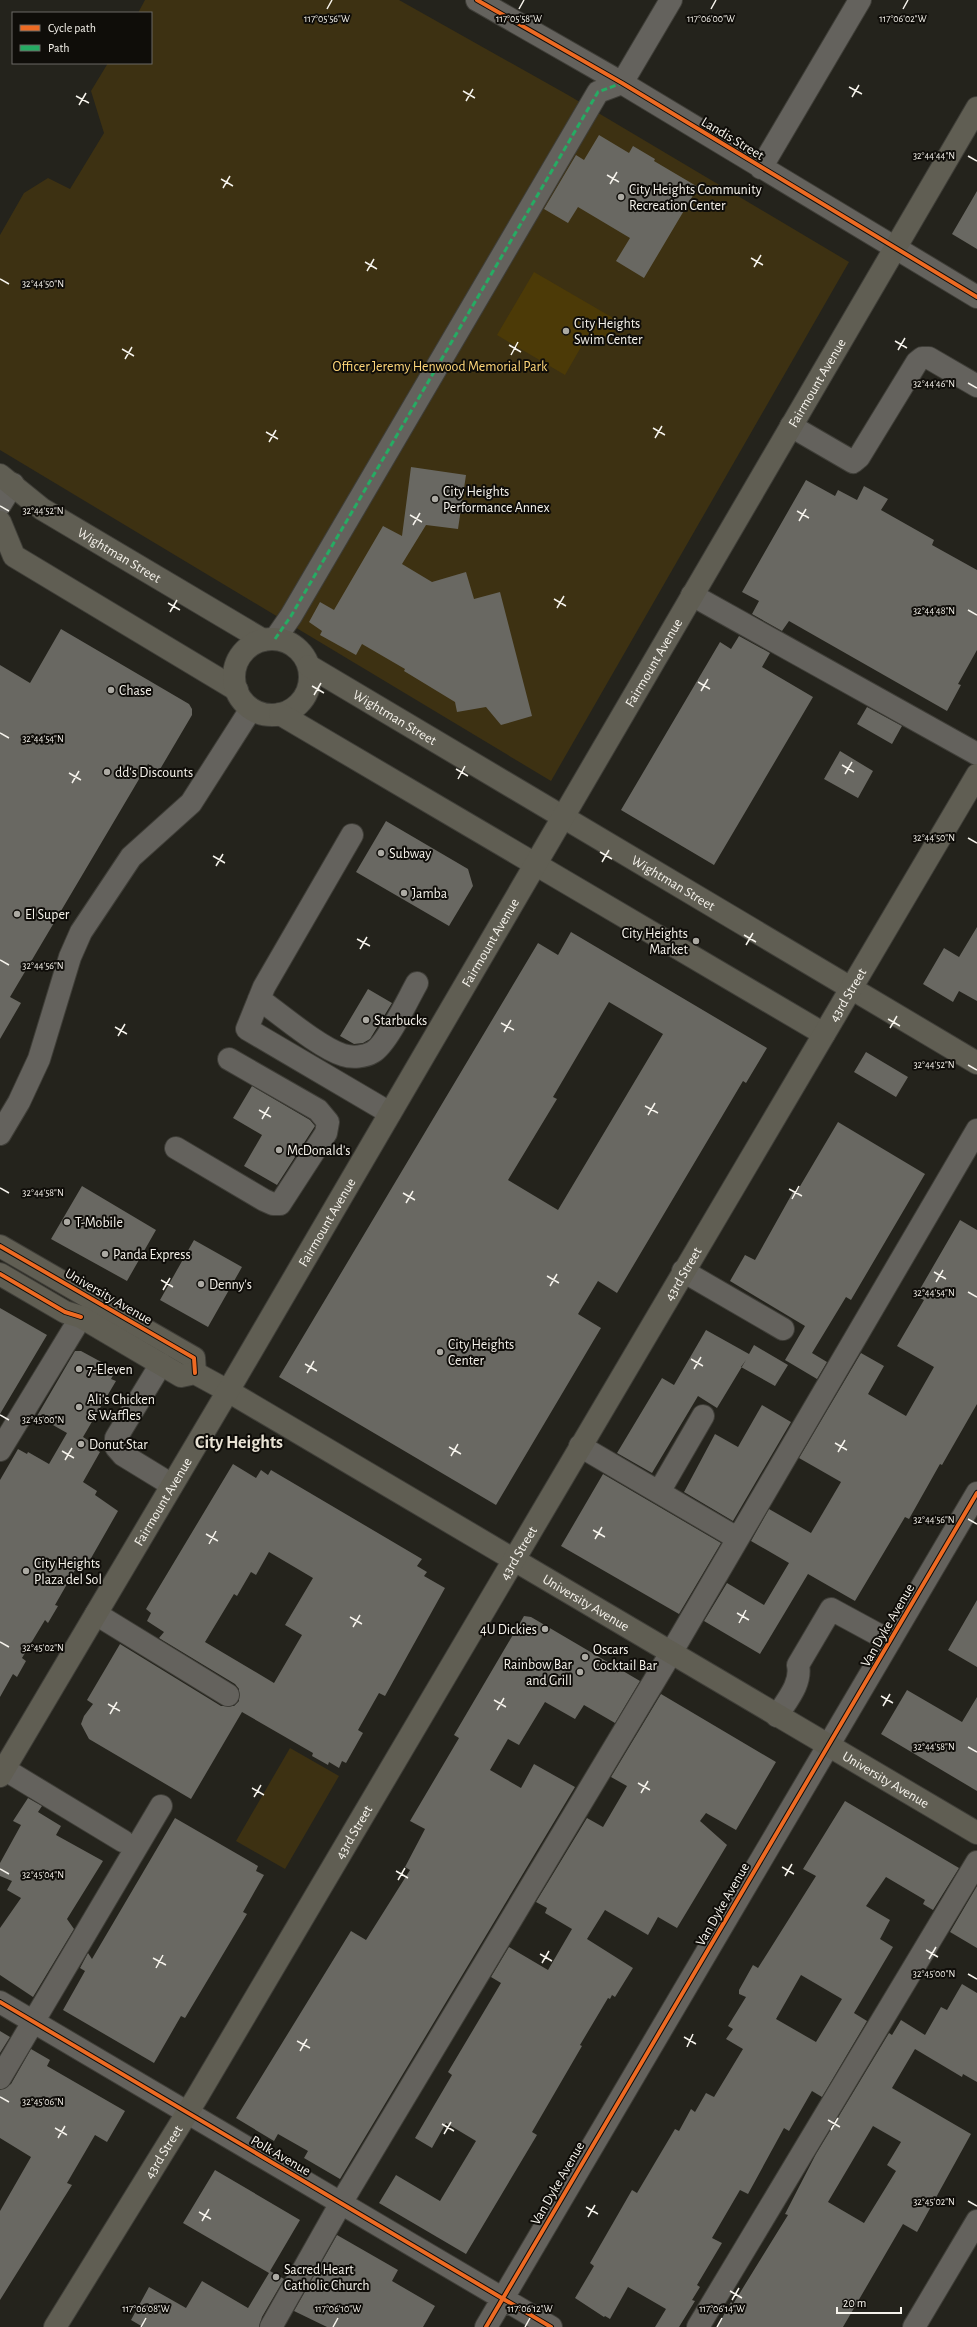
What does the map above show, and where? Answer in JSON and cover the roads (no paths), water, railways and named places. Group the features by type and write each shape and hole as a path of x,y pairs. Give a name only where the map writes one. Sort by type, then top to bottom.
{"main road":[{"name":"Fairmount Avenue","path":"2,1772 228,1391 977,108"},
{"name":"Wightman Street","path":"6,479 42,509 269,640 286,642 296,647 309,666 850,989 977,1063"},
{"path":"0,522 14,556 237,690"},
{"path":"269,640 252,645 242,654 236,665 234,678 237,690 242,701 251,709 270,715 280,714 292,710 301,702 308,691 310,679 309,666"},
{"path":"280,714 824,1034"},
{"name":"43rd Street","path":"55,2327 188,2113 683,1271 977,775"},
{"name":"University Avenue","path":"0,1246 194,1358 195,1373"},
{"name":"University Avenue","path":"0,1274 65,1312 82,1317 181,1376 195,1373 228,1391 828,1747 977,1833"}],"street":[{"path":"269,640 295,609 598,92 622,83 671,0"},
{"path":"761,168 860,0"},
{"name":"Landis Street","path":"484,2 622,83 761,168 896,246 977,296"},
{"path":"791,426 853,462 859,457 917,362 922,358 929,358 977,386"},
{"path":"0,505 6,479"},
{"path":"692,595 977,754"},
{"path":"0,1134 40,1059 70,957 81,932 131,857 192,804 251,709"},
{"path":"352,834 259,999 247,1029 390,1113"},
{"path":"259,999 328,1048 344,1056 359,1057 374,1052 387,1036 417,983"},
{"path":"176,1148 264,1200 273,1204 280,1204 326,1132 328,1122 318,1110 230,1059"},
{"path":"271,2327 341,2204 670,1653 977,1130"},
{"path":"683,1271 783,1330"},
{"path":"0,1450 82,1317"},
{"path":"161,1364 116,1438 116,1447 123,1456 172,1485"},
{"path":"659,1492 703,1416"},
{"path":"580,1446 738,1538"},
{"name":"Van Dyke Avenue","path":"486,2327 977,1493"},
{"path":"777,1716 800,1674 798,1665 831,1609 890,1641"},
{"path":"96,1614 228,1695"},
{"path":"2,1772 123,1841"},
{"path":"0,2078 161,1806"},
{"path":"698,2327 977,1862"},
{"name":"Polk Avenue","path":"0,2002 551,2327"},
{"path":"914,2327 977,2221"}],"place":[{"name":"City Heights Community Recreation Center","path":"621,197"},
{"name":"City Heights Swim Center","path":"566,331"},
{"name":"City Heights Performance Annex","path":"435,499"},
{"name":"Chase","path":"111,690"},
{"name":"dd's Discounts","path":"107,772"},
{"name":"Subway","path":"381,853"},
{"name":"Jamba","path":"404,893"},
{"name":"El Super","path":"17,914"},
{"name":"City Heights Market","path":"696,941"},
{"name":"Starbucks","path":"366,1020"},
{"name":"McDonald's","path":"279,1150"},
{"name":"T-Mobile","path":"67,1222"},
{"name":"Panda Express","path":"105,1254"},
{"name":"Denny's","path":"201,1284"},
{"name":"City Heights Center","path":"440,1352"},
{"name":"7-Eleven","path":"79,1369"},
{"name":"Ali's Chicken & Waffles","path":"79,1407"},
{"name":"Donut Star","path":"81,1444"},
{"name":"City Heights Plaza del Sol","path":"26,1571"},
{"name":"4U Dickies","path":"545,1629"},
{"name":"Oscars Cocktail Bar","path":"585,1657"},
{"name":"Rainbow Bar and Grill","path":"580,1672"},
{"name":"Sacred Heart Catholic Church","path":"276,2277"}],"district":[{"name":"City Heights","path":"239,1442"}],"park label":[{"name":"Officer Jeremy Henwood Memorial Park","path":"440,366"}]}
